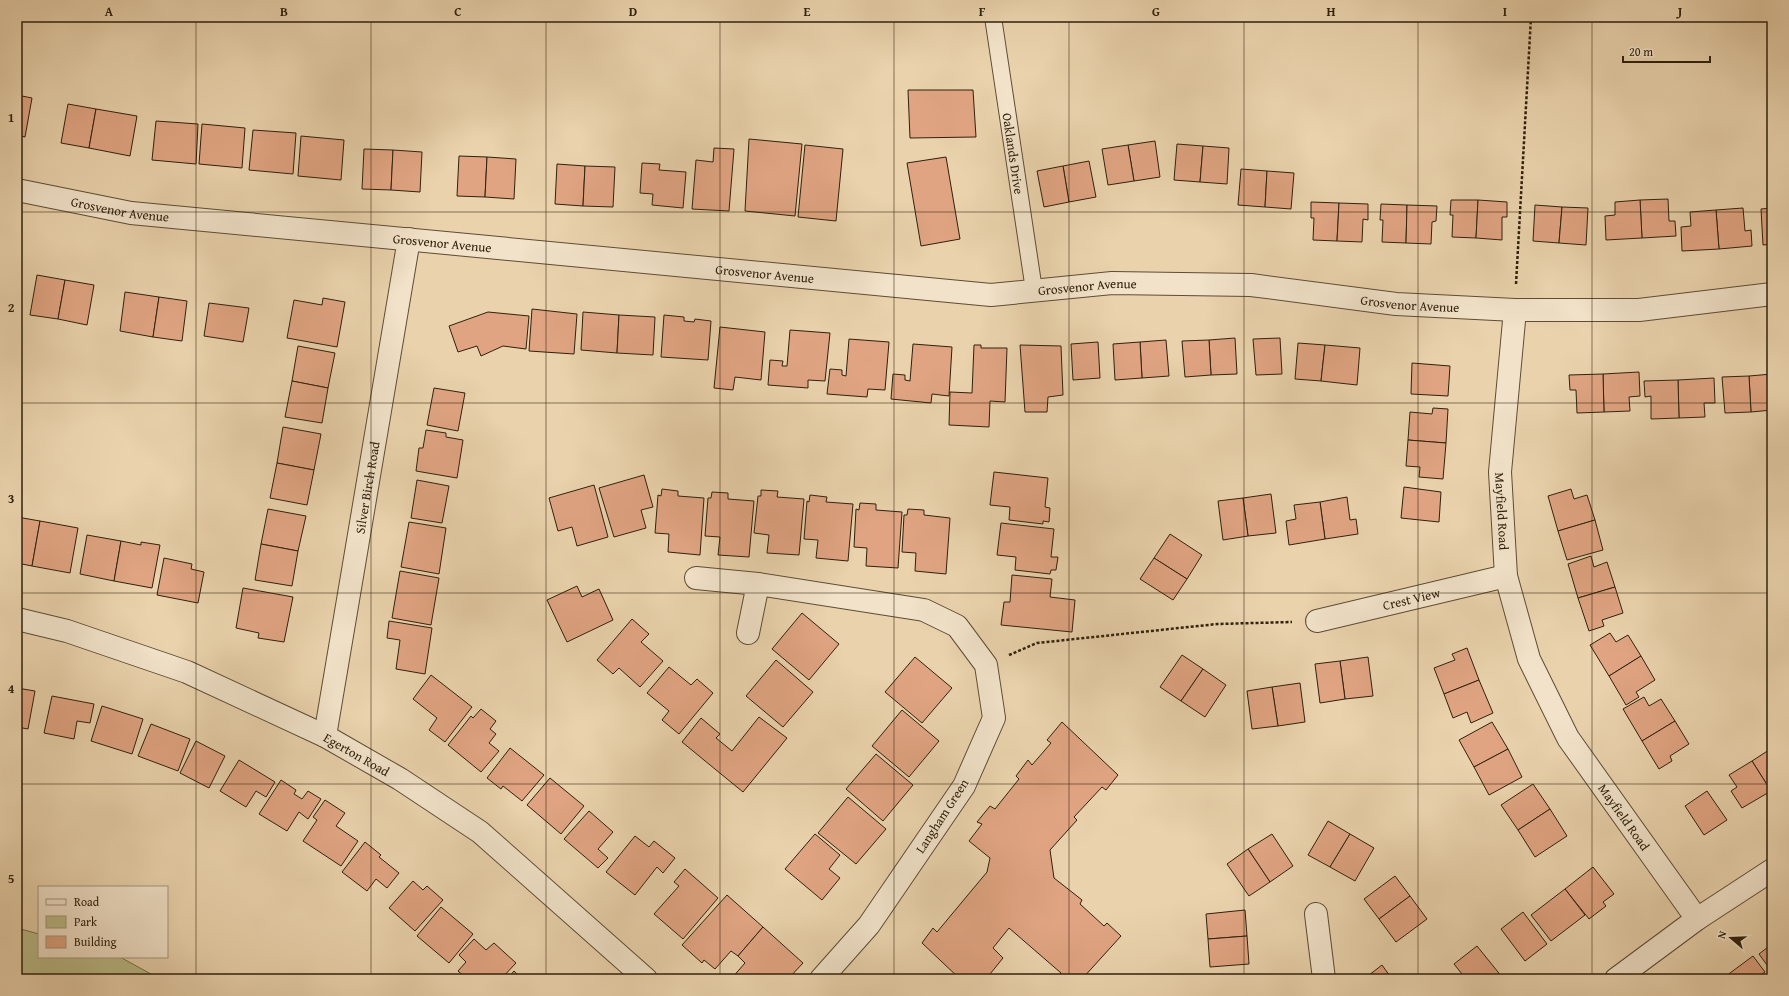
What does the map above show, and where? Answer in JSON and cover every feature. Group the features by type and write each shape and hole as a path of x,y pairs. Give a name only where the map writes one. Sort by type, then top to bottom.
{"street":[{"name":"Grosvenor Avenue","path":"17,190 131,213 991,295 1112,283 1251,285 1396,304 1515,310"},
{"name":"Silver Birch Road","path":"325,736 409,240"},
{"path":"1515,310 1639,310 1772,294"},
{"name":"Mayfield Road","path":"1515,310 1500,472 1506,576 1529,659 1568,738 1697,919"},
{"name":"Crest View","path":"1317,621 1506,576"},
{"name":"Langham Green","path":"696,578 758,584 924,610 957,626 986,665 994,718 964,786 868,925 821,979"},
{"path":"748,633 758,584"},
{"name":"Egerton Road","path":"17,619 67,630 187,672 325,736 400,779 480,832 646,979"},
{"path":"1616,979 1697,919 1772,870"},
{"path":"1316,914 1324,979"}],"lane":[{"name":"Oaklands Drive","path":"993,17 1034,290"}],"path":[{"path":"1515,310 1532,17"},
{"path":"986,665 1037,643 1217,624 1317,621"}],"green space":[{"path":"17,928 38,934 38,958 122,958 160,979 17,979"}],"building":[{"path":"908,90 973,90 976,137 910,138"},
{"path":"17,95 32,98 25,137 17,135"},
{"path":"68,104 96,109 89,148 61,143"},
{"path":"96,109 137,116 130,156 89,148"},
{"path":"156,121 198,124 196,164 152,160"},
{"path":"202,124 245,128 242,168 199,164"},
{"path":"253,130 296,133 293,174 249,170"},
{"path":"301,136 344,140 341,180 298,176"},
{"path":"749,139 802,144 795,216 745,211"},
{"path":"1155,141 1160,177 1134,181 1128,145"},
{"path":"1177,144 1203,146 1200,182 1174,180"},
{"path":"805,145 843,149 836,221 798,217"},
{"path":"1128,145 1134,181 1108,185 1102,149"},
{"path":"1203,146 1229,148 1227,184 1200,182"},
{"path":"714,148 734,149 729,211 692,209 696,160 713,162"},
{"path":"364,149 393,150 391,190 362,189"},
{"path":"393,150 422,152 420,192 391,190"},
{"path":"459,156 487,157 485,197 457,196"},
{"path":"487,157 516,159 514,199 485,197"},
{"path":"946,157 960,239 921,246 907,163"},
{"path":"1089,161 1096,197 1069,202 1063,166"},
{"path":"642,163 660,164 659,170 686,172 683,208 652,205 653,194 640,193"},
{"path":"557,164 585,166 583,206 555,204"},
{"path":"585,166 615,167 613,207 583,206"},
{"path":"1063,166 1069,202 1044,207 1037,171"},
{"path":"1241,169 1267,171 1265,207 1238,205"},
{"path":"1267,171 1294,173 1291,209 1265,207"},
{"path":"1668,199 1669,221 1675,221 1676,236 1642,238 1640,200"},
{"path":"1451,200 1478,200 1476,238 1452,237 1453,215 1450,215"},
{"path":"1478,200 1507,202 1507,217 1502,217 1502,240 1476,238"},
{"path":"1640,200 1642,238 1606,240 1605,216 1615,215 1615,202"},
{"path":"1311,202 1339,203 1337,241 1313,240 1314,218 1311,218"},
{"path":"1339,203 1368,204 1368,220 1363,219 1362,242 1337,241"},
{"path":"1381,204 1407,205 1406,243 1382,242 1383,220 1380,220"},
{"path":"1407,205 1437,206 1436,221 1432,222 1431,244 1406,243"},
{"path":"1535,205 1562,207 1559,243 1533,241"},
{"path":"1562,207 1588,208 1586,245 1559,243"},
{"path":"1743,208 1745,231 1751,230 1752,246 1719,249 1716,210"},
{"path":"1772,208 1772,244 1763,245 1761,209"},
{"path":"1716,210 1719,249 1682,251 1681,227 1691,226 1690,212"},
{"path":"37,275 65,280 58,319 30,315"},
{"path":"65,280 94,285 87,325 58,319"},
{"path":"125,292 159,297 153,337 120,331"},
{"path":"159,297 187,301 182,341 153,337"},
{"path":"323,298 345,302 337,347 287,338 294,300 322,305"},
{"path":"209,303 249,308 243,342 204,336"},
{"path":"532,309 577,314 574,354 529,351"},
{"path":"488,312 529,316 526,349 503,346 481,356 477,346 458,352 449,326"},
{"path":"583,312 619,315 617,353 581,350"},
{"path":"619,315 655,317 653,355 617,353"},
{"path":"664,315 684,317 684,321 694,322 695,319 711,321 708,360 661,357"},
{"path":"720,327 765,332 761,380 735,377 733,390 714,388"},
{"path":"790,330 830,333 825,381 808,380 808,388 768,385 770,360 783,361 782,366 787,366"},
{"path":"1235,338 1237,374 1211,375 1209,340"},
{"path":"1280,338 1282,374 1256,375 1253,339"},
{"path":"849,339 889,342 885,390 868,389 867,397 827,394 830,369 842,370 842,375 846,376"},
{"path":"1166,340 1169,376 1142,378 1140,342"},
{"path":"1209,340 1211,375 1185,377 1182,341"},
{"path":"1098,342 1100,378 1073,380 1071,344"},
{"path":"1140,342 1142,378 1115,380 1113,344"},
{"path":"1298,343 1325,345 1321,381 1295,379"},
{"path":"913,344 952,347 949,396 932,394 931,403 891,399 893,374 905,375 905,380 910,381"},
{"path":"974,345 981,345 981,348 1007,348 1005,402 990,401 989,427 949,425 950,392 972,393"},
{"path":"1020,345 1061,346 1063,395 1048,397 1047,412 1025,412"},
{"path":"1325,345 1360,348 1357,385 1321,381"},
{"path":"298,346 335,353 328,388 292,381"},
{"path":"1412,363 1450,366 1448,396 1411,394"},
{"path":"1639,372 1640,396 1629,397 1630,411 1604,412 1603,374"},
{"path":"1603,374 1604,412 1577,413 1576,390 1570,390 1569,375"},
{"path":"1772,374 1772,410 1751,412 1749,376"},
{"path":"1749,376 1751,412 1725,413 1722,377"},
{"path":"1714,378 1715,403 1704,403 1705,417 1679,418 1678,380"},
{"path":"1678,380 1679,418 1651,419 1651,396 1645,397 1644,381"},
{"path":"292,381 328,388 322,423 285,417"},
{"path":"434,388 465,393 458,431 427,425"},
{"path":"1433,408 1448,409 1446,443 1408,440 1410,412 1432,414"},
{"path":"283,427 321,434 314,470 277,463"},
{"path":"426,430 446,433 446,437 463,440 457,478 416,471 419,448 423,448"},
{"path":"1408,440 1446,443 1443,479 1419,477 1420,467 1406,466"},
{"path":"277,463 314,470 307,505 270,498"},
{"path":"994,472 1048,478 1045,507 1050,508 1049,522 1043,521 1043,524 1009,520 1010,507 990,505"},
{"path":"644,475 653,507 641,510 646,528 614,537 599,488"},
{"path":"417,480 449,486 442,523 411,518"},
{"path":"594,485 608,537 577,546 572,527 558,531 549,498"},
{"path":"1404,487 1441,492 1439,522 1401,518"},
{"path":"662,489 678,491 678,496 704,498 700,555 668,552 669,534 655,533 658,495 661,496"},
{"path":"1571,489 1574,499 1587,495 1595,520 1558,531 1548,496"},
{"path":"761,490 778,491 777,497 804,499 799,555 767,553 769,535 754,533 758,496 761,496"},
{"path":"712,492 728,493 728,499 754,501 749,557 718,555 720,537 705,536 708,498 711,498"},
{"path":"1271,494 1276,533 1248,536 1243,498"},
{"path":"810,495 827,497 826,502 853,504 848,561 816,558 818,540 804,539 807,501 809,502"},
{"path":"1347,497 1350,520 1356,519 1358,534 1325,539 1320,502"},
{"path":"1243,498 1248,536 1223,540 1218,501"},
{"path":"1320,502 1325,539 1289,545 1286,521 1296,519 1294,505"},
{"path":"860,503 876,504 876,510 902,512 898,568 866,566 867,548 854,547 856,509 859,510"},
{"path":"268,509 306,516 298,551 261,544"},
{"path":"908,509 924,510 924,515 950,518 946,574 915,571 916,553 902,552 904,515 907,515"},
{"path":"17,517 40,521 32,566 17,563"},
{"path":"1595,520 1603,550 1567,560 1558,531"},
{"path":"40,521 78,528 70,573 32,566"},
{"path":"409,522 446,528 439,574 401,567"},
{"path":"1001,523 1054,529 1051,557 1058,557 1056,570 1051,570 1050,574 1015,570 1016,557 997,555"},
{"path":"1170,534 1202,555 1187,579 1154,558"},
{"path":"87,535 121,541 114,581 80,574"},
{"path":"121,541 141,545 141,542 160,545 152,588 114,581"},
{"path":"261,544 298,551 292,586 255,580"},
{"path":"1591,556 1594,567 1607,562 1615,587 1578,598 1568,564"},
{"path":"164,558 192,564 191,569 204,572 198,603 157,595"},
{"path":"1154,558 1187,579 1173,600 1140,579"},
{"path":"400,571 439,578 431,625 392,618"},
{"path":"1012,575 1052,579 1050,597 1075,600 1072,632 1001,625 1004,602 1010,602"},
{"path":"577,586 582,597 599,589 613,620 567,642 547,600"},
{"path":"1615,587 1623,613 1602,620 1604,626 1589,631 1578,598"},
{"path":"243,588 293,597 284,642 258,638 259,633 236,628"},
{"path":"802,613 839,644 809,680 772,649"},
{"path":"632,619 649,634 641,642 663,661 640,687 619,668 613,674 597,660"},
{"path":"389,621 432,628 425,674 396,669 400,640 387,638"},
{"path":"1610,633 1616,642 1628,635 1641,656 1609,676 1590,645"},
{"path":"1467,648 1479,680 1444,694 1434,668 1455,660 1452,654"},
{"path":"1182,655 1203,669 1181,701 1160,687"},
{"path":"1641,656 1655,680 1636,692 1639,697 1626,705 1609,676"},
{"path":"915,657 952,688 922,723 885,692"},
{"path":"1368,657 1373,696 1345,699 1340,661"},
{"path":"776,660 813,692 783,727 746,696"},
{"path":"1340,661 1345,699 1320,703 1315,664"},
{"path":"669,667 691,685 697,679 713,693 679,734 662,720 669,711 647,693"},
{"path":"1203,669 1226,685 1205,717 1181,701"},
{"path":"431,675 472,707 445,742 429,730 437,718 413,699"},
{"path":"1479,680 1493,713 1471,723 1467,712 1453,718 1444,694"},
{"path":"1300,683 1305,722 1278,726 1272,687"},
{"path":"1272,687 1278,726 1252,729 1247,691"},
{"path":"17,688 35,691 28,729 17,727"},
{"path":"52,696 94,704 90,723 77,721 74,739 44,733"},
{"path":"1644,697 1649,706 1661,699 1675,721 1642,741 1623,709"},
{"path":"102,706 143,719 132,754 91,741"},
{"path":"481,709 496,721 490,729 496,734 489,743 499,751 481,772 448,745 471,716 473,718"},
{"path":"902,710 939,741 909,777 872,746"},
{"path":"759,717 787,738 743,792 682,742 701,718 720,734 716,738 732,751"},
{"path":"1675,721 1689,744 1670,756 1672,761 1659,769 1642,741"},
{"path":"1062,722 1118,775 1106,790 1102,787 1074,817 1077,820 1050,850 1054,878 1082,900 1080,904 1104,926 1107,923 1121,936 1082,979 1058,979 1061,973 1009,928 993,948 1003,958 986,979 960,979 922,943 933,928 937,932 987,872 990,858 969,841 982,824 977,822 990,806 995,809 1019,779 1016,776 1028,760 1032,765 1051,743 1047,740"},
{"path":"1492,722 1508,749 1474,767 1459,740"},
{"path":"151,724 190,739 178,771 138,756"},
{"path":"196,741 225,756 209,788 180,773"},
{"path":"510,748 544,775 522,801 503,786 501,789 487,778"},
{"path":"1772,748 1772,790 1771,791 1752,761"},
{"path":"1508,749 1522,777 1489,795 1474,767"},
{"path":"876,754 913,785 883,821 846,789"},
{"path":"239,760 275,782 266,797 256,791 246,807 220,791"},
{"path":"1752,761 1771,791 1742,808 1731,791 1737,787 1729,775"},
{"path":"550,778 584,806 561,834 527,805"},
{"path":"281,780 296,790 294,794 302,799 308,791 321,799 308,819 299,812 287,831 259,814"},
{"path":"1533,784 1550,809 1518,830 1501,805"},
{"path":"1707,791 1727,820 1704,835 1685,806"},
{"path":"848,797 886,829 856,864 818,833"},
{"path":"325,800 345,813 336,826 358,841 341,866 303,841 317,820 313,817"},
{"path":"1550,809 1567,836 1535,857 1518,830"},
{"path":"589,811 613,832 598,849 608,858 598,868 564,839"},
{"path":"1328,821 1350,834 1330,867 1308,855"},
{"path":"815,834 840,855 829,869 840,878 822,900 785,869"},
{"path":"1272,834 1293,866 1270,882 1248,849"},
{"path":"1350,834 1374,848 1355,881 1330,867"},
{"path":"635,836 649,847 654,841 675,858 663,873 657,867 635,895 606,872"},
{"path":"365,842 381,855 379,857 399,873 387,888 376,879 367,891 342,872"},
{"path":"1248,849 1270,882 1249,896 1227,864"},
{"path":"1593,867 1614,894 1603,902 1606,906 1589,919 1565,889"},
{"path":"685,869 718,898 683,939 654,914 679,886 674,882"},
{"path":"1395,876 1410,896 1379,919 1364,899"},
{"path":"413,881 423,890 427,886 443,900 415,931 389,908"},
{"path":"1565,889 1585,915 1551,941 1531,915"},
{"path":"727,895 763,927 738,956 731,951 715,969 704,960 702,963 682,945"},
{"path":"1410,896 1427,919 1396,942 1379,919"},
{"path":"441,907 473,934 449,963 417,936"},
{"path":"1245,910 1247,936 1208,939 1206,914"},
{"path":"1523,912 1547,944 1525,961 1501,929"},
{"path":"763,927 803,963 788,979 731,979 745,963 738,956"},
{"path":"1247,936 1249,964 1210,967 1208,939"},
{"path":"474,939 486,950 494,943 516,963 501,979 467,979 458,971 466,962 459,955"},
{"path":"1772,944 1772,972 1759,954"},
{"path":"1477,946 1502,977 1499,979 1466,979 1454,964"},
{"path":"1753,956 1765,972 1759,976 1762,979 1728,979 1726,976"},
{"path":"1382,965 1392,979 1364,979"},
{"path":"514,971 522,979 507,979"}]}
